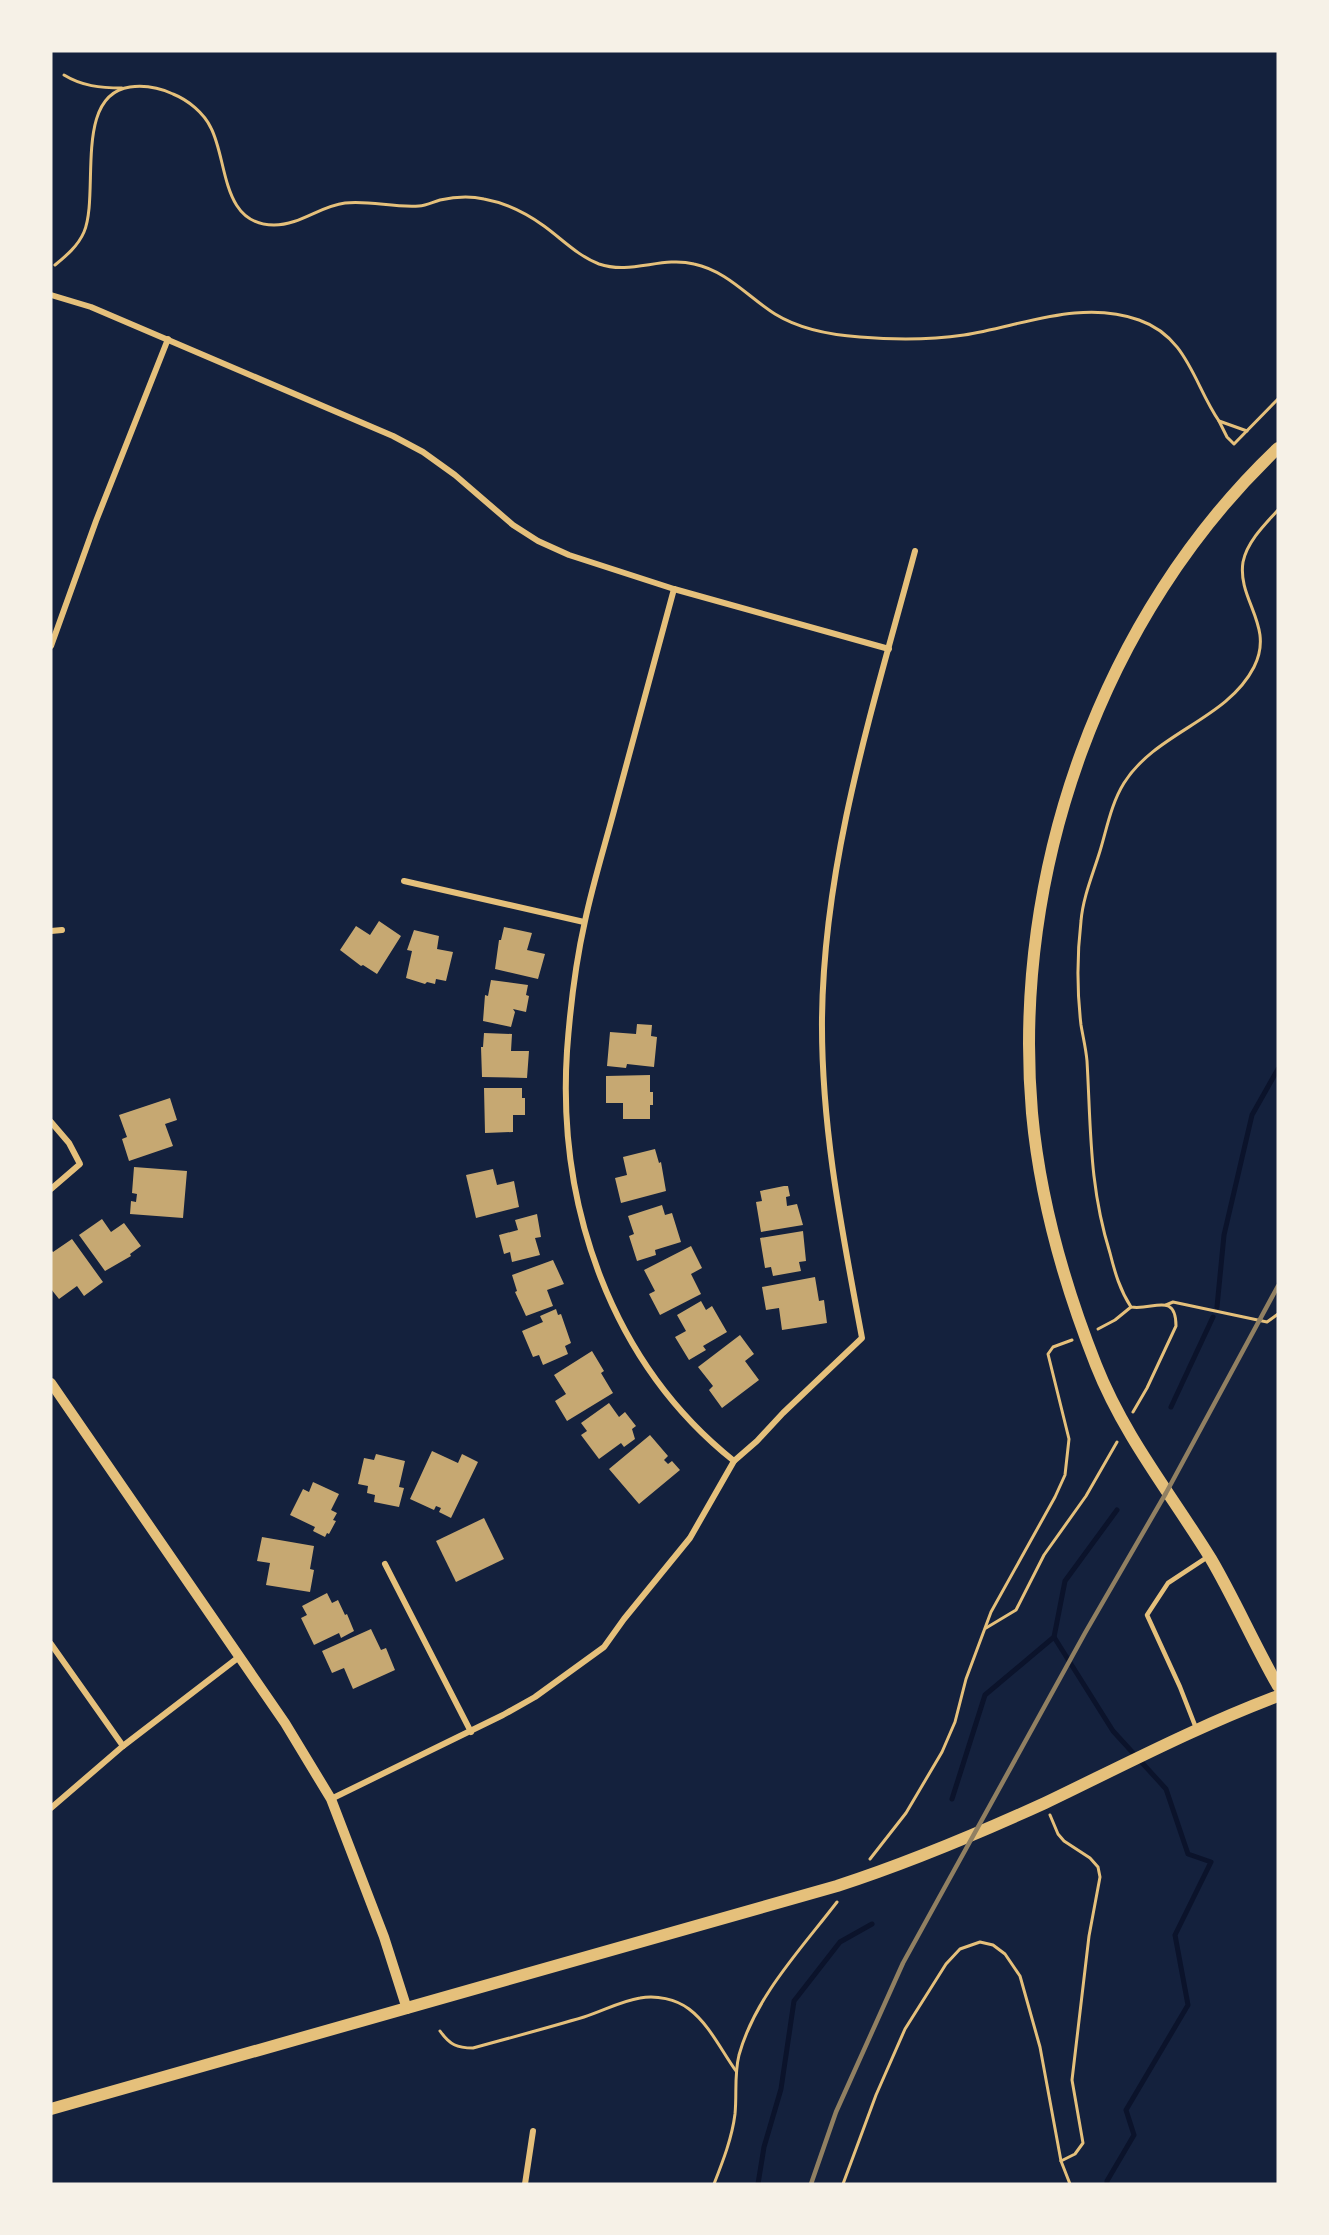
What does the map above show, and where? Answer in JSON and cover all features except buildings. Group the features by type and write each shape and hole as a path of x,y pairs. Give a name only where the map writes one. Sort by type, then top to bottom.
{"main road":[{"path":"1278,448 1236,492 1160,591 1102,699 1072,774 1054,843 1030,995 1032,1111 1038,1162 1066,1280 1085,1336 1116,1411 1153,1473 1209,1556 1278,1686"},
{"path":"51,2109 407,2008 838,1892 946,1847 1196,1730 1278,1696"}],"street":[{"path":"51,295 91,307 403,441 455,475 513,525 538,541 569,555 674,589 889,650"},
{"path":"51,646 108,490 168,339"},
{"path":"330,1799 471,1732 535,1697 604,1647 690,1538 734,1461 758,1441 783,1413 861,1338 831,1166 824,1081 822,1017 826,946 835,876 848,806 915,551"},
{"path":"674,589 584,922 569,1030 566,1099 569,1145 589,1245 604,1288 628,1338 652,1376 683,1415 734,1461"},
{"path":"404,881 584,922"},
{"path":"51,931 62,930"},
{"path":"51,1122 69,1143 80,1164 51,1189"},
{"path":"51,1383 285,1723 330,1799 384,1937 407,2008"},
{"path":"385,1564 471,1732"},
{"path":"51,1644 123,1746"},
{"path":"51,1808 123,1746 239,1657"},
{"path":"525,2184 533,2131"}],"lane":[{"path":"1196,1730 1180,1687 1147,1615 1168,1582 1209,1556"}],"path":[{"path":"64,75 78,83 104,88 139,86 157,88 185,100 211,127 225,180 236,206 250,217 267,225 293,223 343,203 423,206 460,197 481,198 505,204 526,213 581,255 598,264 617,268 682,262 695,264 722,276 777,316 795,324 834,334 862,338 929,339 965,335 1048,316 1078,313 1125,315 1159,330 1175,345 1191,366 1227,437 1234,444 1278,399"},
{"path":"55,265 69,253 84,231 88,218 94,123 109,98 123,88"},
{"path":"1220,421 1246,430"},
{"path":"1130,1419 1176,1326 1176,1316 1172,1308 1161,1303 1139,1309 1131,1307 1121,1292 1096,1198 1091,1163 1086,1057 1079,996 1081,918 1110,812 1127,778 1150,753 1232,696 1253,669 1259,656 1260,631 1246,588 1244,561 1248,548 1278,510"},
{"path":"1166,1305 1173,1302 1267,1322 1278,1314"},
{"path":"869,1860 906,1813 942,1752 955,1722 970,1666 991,1612 1065,1475 1068,1427 1048,1354 1053,1347 1085,1336 1115,1320 1131,1307"},
{"path":"986,1628 1016,1610 1044,1555 1086,1496 1118,1440"},
{"path":"1044,1803 1058,1834 1064,1841 1090,1858 1098,1867 1100,1877 1089,1936 1071,2080 1083,2143 1076,2154 1061,2161"},
{"path":"714,2184 730,2139 734,2117 736,2071 740,2053 755,2015 838,1892"},
{"path":"843,2184 876,2095 905,2029 946,1964 966,1945 980,1942 993,1946 1005,1954 1020,1976 1040,2047 1061,2161 1070,2184"},
{"path":"440,2031 451,2044 458,2048 473,2048 587,2016 632,2000 654,1997 667,1999 688,2008 710,2032 736,2071"}],"waterway":[{"path":"1217,1307 1224,1235 1252,1115 1278,1069"},
{"path":"1171,1407 1213,1317"},
{"path":"952,1799 985,1695 1054,1637 1065,1581 1117,1510"},
{"path":"1054,1637 1113,1731 1166,1789 1188,1854 1211,1862 1175,1935 1188,2005 1126,2110 1134,2135 1107,2184"},
{"path":"758,2184 764,2147 781,2089 794,2001 840,1942 872,1924"}],"railway":[{"path":"811,2184 836,2112 903,1963 1085,1633 1166,1493 1278,1286"}]}
